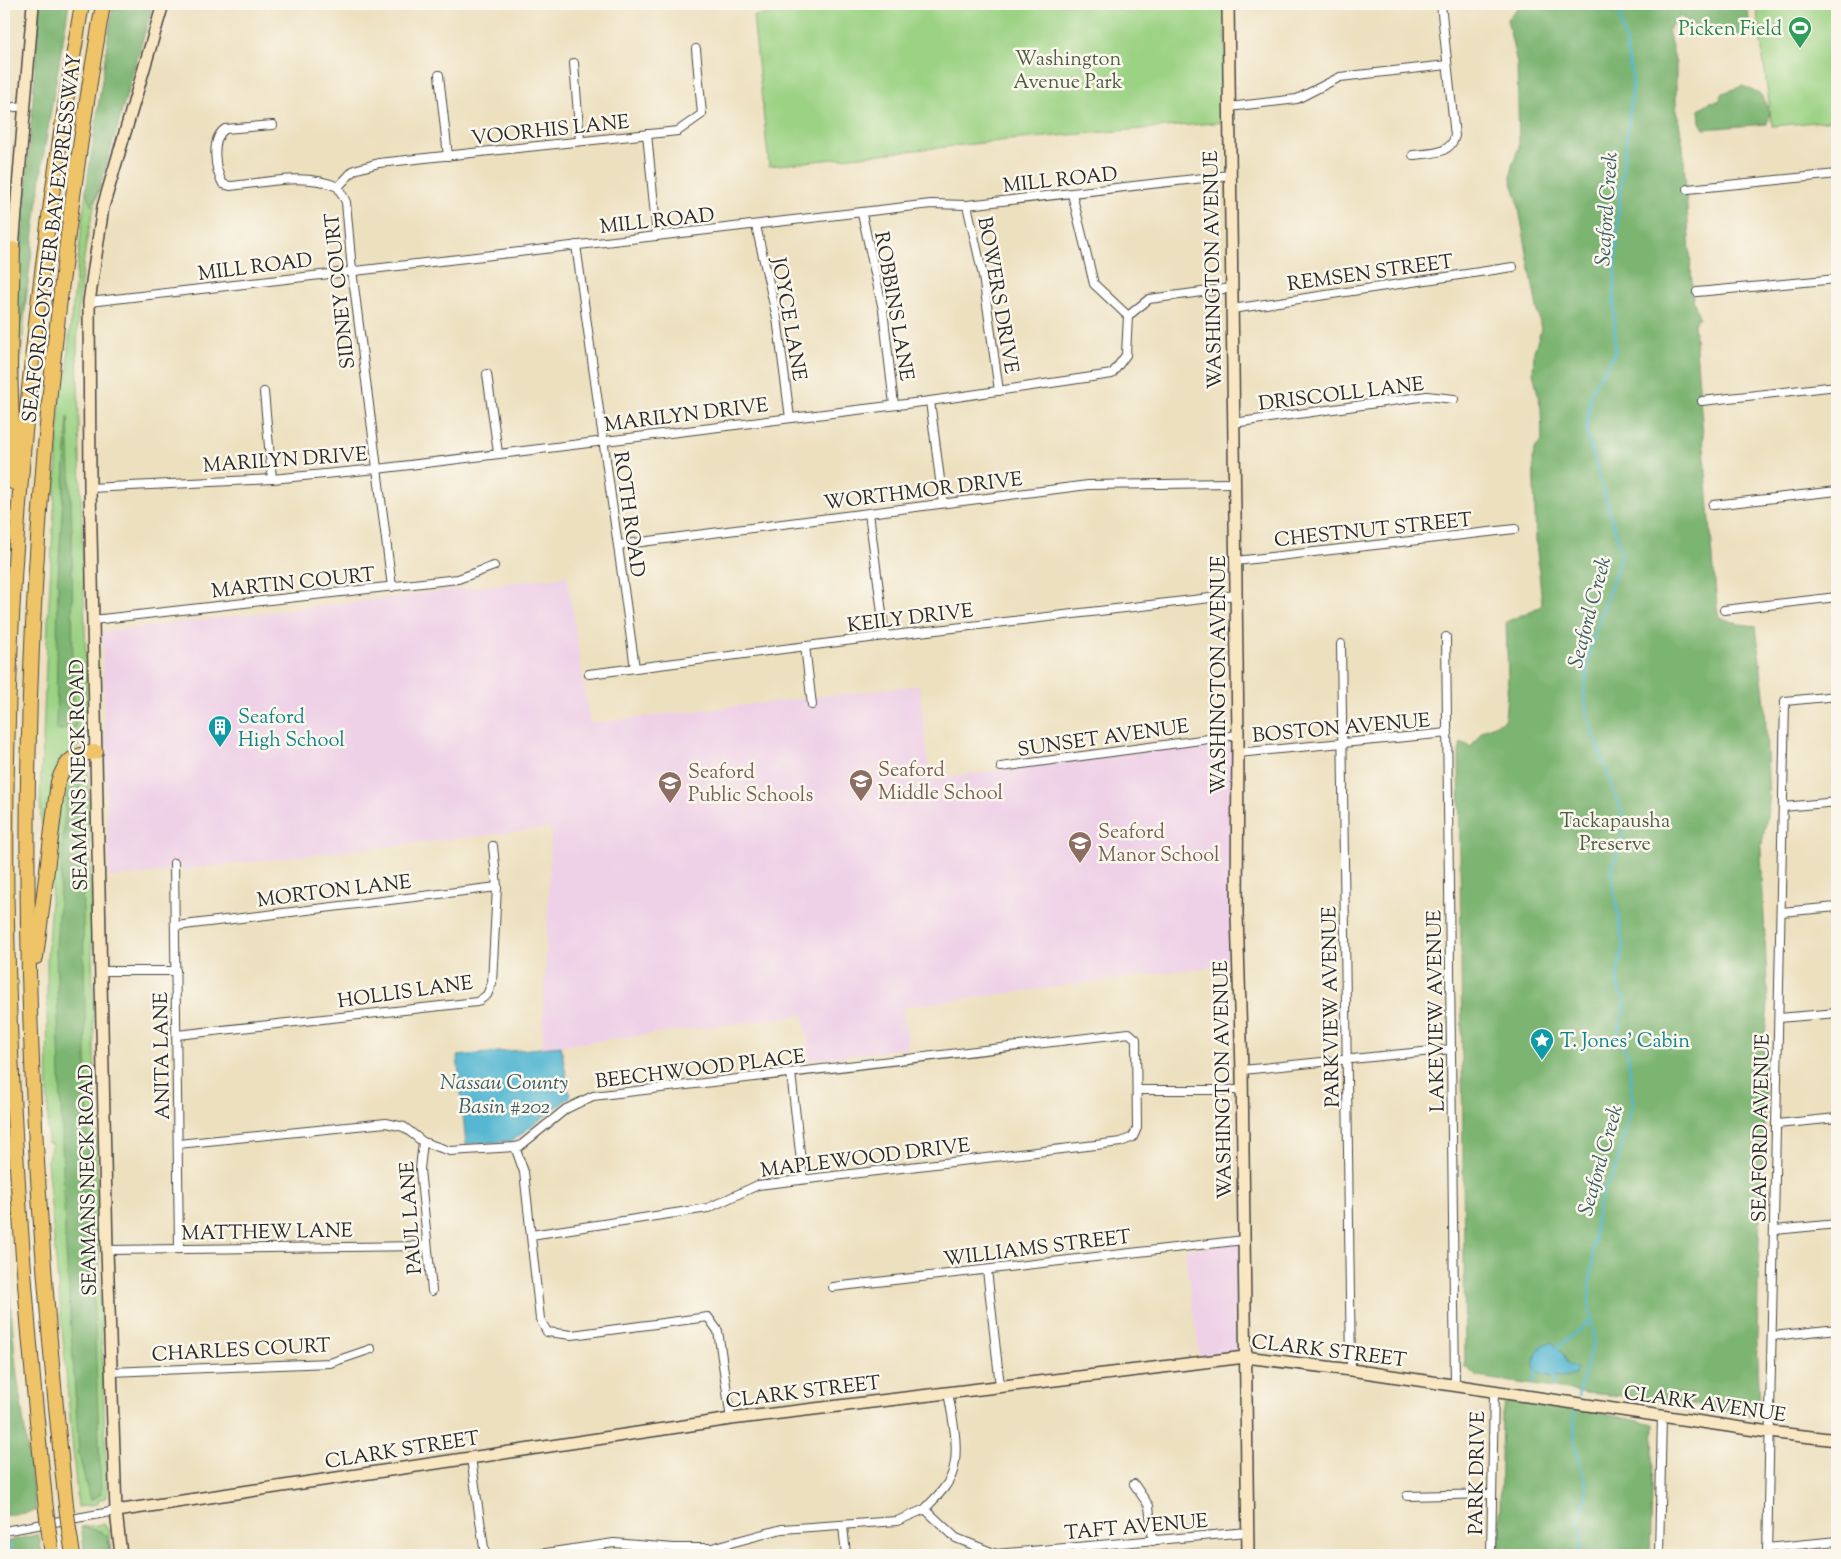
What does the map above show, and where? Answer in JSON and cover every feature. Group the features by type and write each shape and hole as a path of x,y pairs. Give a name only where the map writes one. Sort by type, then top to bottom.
{"highway":[{"name":"SEAFORD-OYSTER BAY EXPRESSWAY","path":"52,1555 47,1528 19,1231 9,1009 7,838 11,672 26,429 44,263 64,113 82,4"},
{"name":"SEAFORD-OYSTER BAY EXPRESSWAY","path":"73,1555 66,1506 42,1259 30,1008 28,923 29,756 41,504 64,265 84,116 103,4"},
{"path":"8,249 10,365 14,446 15,590"},
{"path":"30,1008 58,782 63,768 72,757 96,752"}],"street":[{"path":"8,249 26,106 33,4"},
{"name":"SEAMANS NECK ROAD","path":"121,1555 116,1512 110,1372 90,488 88,302 103,207 163,4"},
{"name":"WASHINGTON AVENUE","path":"1228,4 1238,735 1238,916 1242,1070 1248,1555"},
{"path":"1413,155 1442,152 1453,143 1456,128 1441,4"},
{"name":"VOORHIS LANE","path":"338,187 354,170 379,163 678,131 702,114 696,49"},
{"path":"574,63 580,141"},
{"path":"1229,107 1297,99 1340,77 1448,65"},
{"path":"439,75 448,156"},
{"path":"4,108 26,106"},
{"name":"SIDNEY COURT","path":"274,125 224,130 218,134 215,140 218,175 223,184 230,186 306,179 326,181 338,187 346,202 352,270 392,587"},
{"path":"647,134 658,236"},
{"name":"MILL ROAD","path":"88,302 352,270 862,214 931,204 967,205 1230,174"},
{"path":"1688,189 1837,174"},
{"path":"1072,194 1094,284 1128,316 1149,299 1232,288"},
{"name":"BOWERS DRIVE","path":"967,205 983,276 999,391"},
{"name":"ROBBINS LANE","path":"862,214 883,310 894,405"},
{"name":"JOYCE LANE","path":"756,226 777,318 790,418"},
{"name":"ROTH ROAD","path":"576,245 635,668"},
{"name":"REMSEN STREET","path":"1232,309 1514,267"},
{"path":"1697,292 1837,279"},
{"name":"MARILYN DRIVE","path":"90,488 272,478 377,469 930,401 1112,374 1126,356 1128,316"},
{"path":"487,374 498,454"},
{"path":"1702,401 1837,386"},
{"path":"264,392 272,478"},
{"name":"DRISCOLL LANE","path":"1233,423 1427,396 1454,399"},
{"path":"930,401 943,503"},
{"name":"WORTHMOR DRIVE","path":"618,545 1088,485 1234,483"},
{"path":"1713,505 1837,491"},
{"path":"869,513 885,636"},
{"name":"CHESTNUT STREET","path":"1236,561 1515,529"},
{"name":"MARTIN COURT","path":"93,620 458,579 494,566"},
{"name":"KEILY DRIVE","path":"589,674 885,636 1236,595"},
{"path":"1724,610 1837,598"},
{"name":"LAKEVIEW AVENUE","path":"1446,637 1455,1385"},
{"name":"PARKVIEW AVENUE","path":"1341,644 1351,1370"},
{"path":"804,646 812,705"},
{"name":"SEAFORD AVENUE","path":"1767,1552 1786,701 1837,696"},
{"name":"BOSTON AVENUE","path":"1237,753 1448,733"},
{"name":"SUNSET AVENUE","path":"1002,767 1238,735"},
{"path":"1783,807 1837,802"},
{"name":"HOLLIS LANE","path":"177,1035 477,1002 487,995 492,983 497,887 493,846"},
{"name":"ANITA LANE","path":"174,863 179,1249"},
{"name":"MORTON LANE","path":"176,926 497,887"},
{"path":"1781,912 1837,907"},
{"path":"102,971 176,971"},
{"path":"1779,1018 1837,1013"},
{"name":"BEECHWOOD PLACE","path":"515,1147 520,1146 566,1108 593,1096 1130,1033 1136,1039 1137,1090"},
{"path":"1242,1070 1452,1049"},
{"path":"791,1072 803,1179"},
{"path":"1137,1090 1241,1090"},
{"name":"MAPLEWOOD DRIVE","path":"531,1235 708,1208 758,1185 1121,1142 1133,1137 1137,1123 1137,1090"},
{"path":"1777,1124 1837,1118"},
{"path":"178,1144 386,1123 404,1127 423,1142 450,1151 515,1147 524,1172 540,1318 547,1332 572,1335 708,1317 718,1331 731,1419"},
{"name":"PAUL LANE","path":"423,1142 420,1169 426,1246 432,1291"},
{"path":"1775,1230 1837,1224"},
{"name":"WILLIAMS STREET","path":"833,1287 1244,1240"},
{"name":"MATTHEW LANE","path":"107,1250 426,1246"},
{"path":"987,1270 1000,1386"},
{"path":"1773,1336 1837,1329"},
{"name":"CHARLES COURT","path":"110,1372 330,1363 371,1349"},
{"name":"CLARK STREET","path":"4,1531 47,1528 116,1512 731,1419 1245,1357 1351,1370 1567,1402"},
{"name":"PARK DRIVE","path":"1491,1555 1494,1391"},
{"path":"532,1555 614,1543 673,1548 712,1548 782,1529 897,1521 925,1509 942,1490 953,1471 956,1440 948,1392"},
{"name":"CLARK AVENUE","path":"1567,1402 1769,1432 1837,1440"},
{"path":"1659,1555 1662,1416"},
{"path":"1824,1437 1837,1436"},
{"path":"471,1458 485,1555"},
{"path":"1134,1484 1149,1506 1153,1541"},
{"path":"1407,1496 1492,1494"},
{"name":"TAFT AVENUE","path":"925,1509 956,1538 996,1554 1248,1532"},
{"path":"843,1526 846,1555"},
{"path":"1767,1552 1837,1541"}],"shaded area":[{"name":"Seaford Public Schools","path":"567,576 590,723 919,685 930,779 1234,740 1232,964 903,1007 908,1048 810,1060 804,1015 542,1048 551,828 109,878 102,632"},
{"path":"1242,1242 1243,1355 1200,1361 1185,1249"}],"green space":[{"path":"40,4 69,4 44,152 21,325 13,324 16,254 22,245"},
{"path":"113,4 153,4 101,184 91,206 86,190"},
{"name":"Washington Avenue Park","path":"863,4 1225,4 1226,122 1009,140 769,166 753,16"},
{"name":"Tackapausha Preserve","path":"1521,4 1748,4 1749,22 1742,37 1709,35 1679,16 1668,30 1676,64 1676,105 1683,145 1693,299 1699,317 1694,324 1717,607 1719,617 1739,624 1756,626 1765,704 1769,804 1761,850 1768,1005 1764,1045 1765,1133 1759,1238 1757,1340 1760,1406 1750,1416 1670,1400 1587,1393 1478,1377 1465,1367 1459,752 1461,742 1471,747 1483,730 1505,720 1508,678 1506,622 1542,604 1536,541 1533,457 1534,449 1542,441 1541,408 1533,372 1534,351 1541,330 1517,198 1511,180 1512,165 1519,147 1517,64 1507,19","holes":["1563,1354 1567,1364 1577,1369 1536,1371"]},
{"name":"Picken Field","path":"1756,4 1837,4 1837,120 1772,126"},
{"path":"1743,86 1761,95 1770,113 1767,124 1704,129 1700,122 1699,109 1710,102 1719,101 1723,93"},
{"path":"101,184 86,246 79,309 77,351 88,735 59,765 52,790 46,841 41,821 40,792 61,380 68,370 68,347 86,190 92,205"},
{"path":"28,282 18,386 13,324 21,325"},
{"path":"68,416 72,531 73,704 76,727 56,731 58,579"},
{"path":"86,758 88,762 98,1226 107,1497 98,1501 98,1504 78,1507 47,1161 52,1144 48,1143 47,959 54,853 63,773"},
{"path":"70,780 80,780 88,1150 101,1494 90,1501 79,1454 65,1234 56,949 65,809"},
{"path":"4,1223 16,1367 36,1511 4,1516"},
{"path":"1509,1401 1590,1411 1654,1424 1650,1555 1499,1555 1502,1414 1504,1405"},
{"path":"104,1524 109,1531 111,1555 107,1536 81,1527"},
{"path":"81,1527 100,1531 107,1536 110,1555 85,1555"},
{"path":"39,1534 42,1555 4,1555 5,1542"}],"water":[{"name":"Nassau County Basin #202","path":"561,1046 570,1097 512,1141 466,1144 457,1056"},
{"path":"1552,1342 1563,1354 1567,1364 1577,1368 1575,1375 1547,1376 1540,1374 1536,1369 1534,1363 1536,1355 1542,1345"}],"waterway":[{"name":"Seaford Creek","path":"1578,1396 1594,1341 1589,1301 1596,1217 1603,1190 1614,1174 1633,1103 1628,1054 1619,1039 1618,1031 1625,1010 1625,999 1619,991 1617,975 1623,947 1611,870 1623,840 1623,817 1589,722 1584,695 1590,648 1622,554 1586,431 1591,391 1615,352 1614,301 1619,201 1633,83 1618,4"},
{"path":"1556,1349 1591,1320"},
{"path":"1533,1384 1537,1369"},
{"path":"1554,1374 1554,1387"},
{"name":"Seaford Creek","path":"1575,1411 1575,1443 1586,1488 1586,1497 1578,1518 1582,1534 1578,1555"},
{"path":"11,1545 13,1555"}],"place":[{"name":"Picken Field","path":"1800,49"},
{"name":"Seaford High School","path":"220,748"},
{"name":"Seaford Middle School","path":"861,802"},
{"name":"Seaford Public Schools","path":"670,804"},
{"name":"Seaford Manor School","path":"1080,864"},
{"name":"T. Jones' Cabin","path":"1542,1061"}]}
